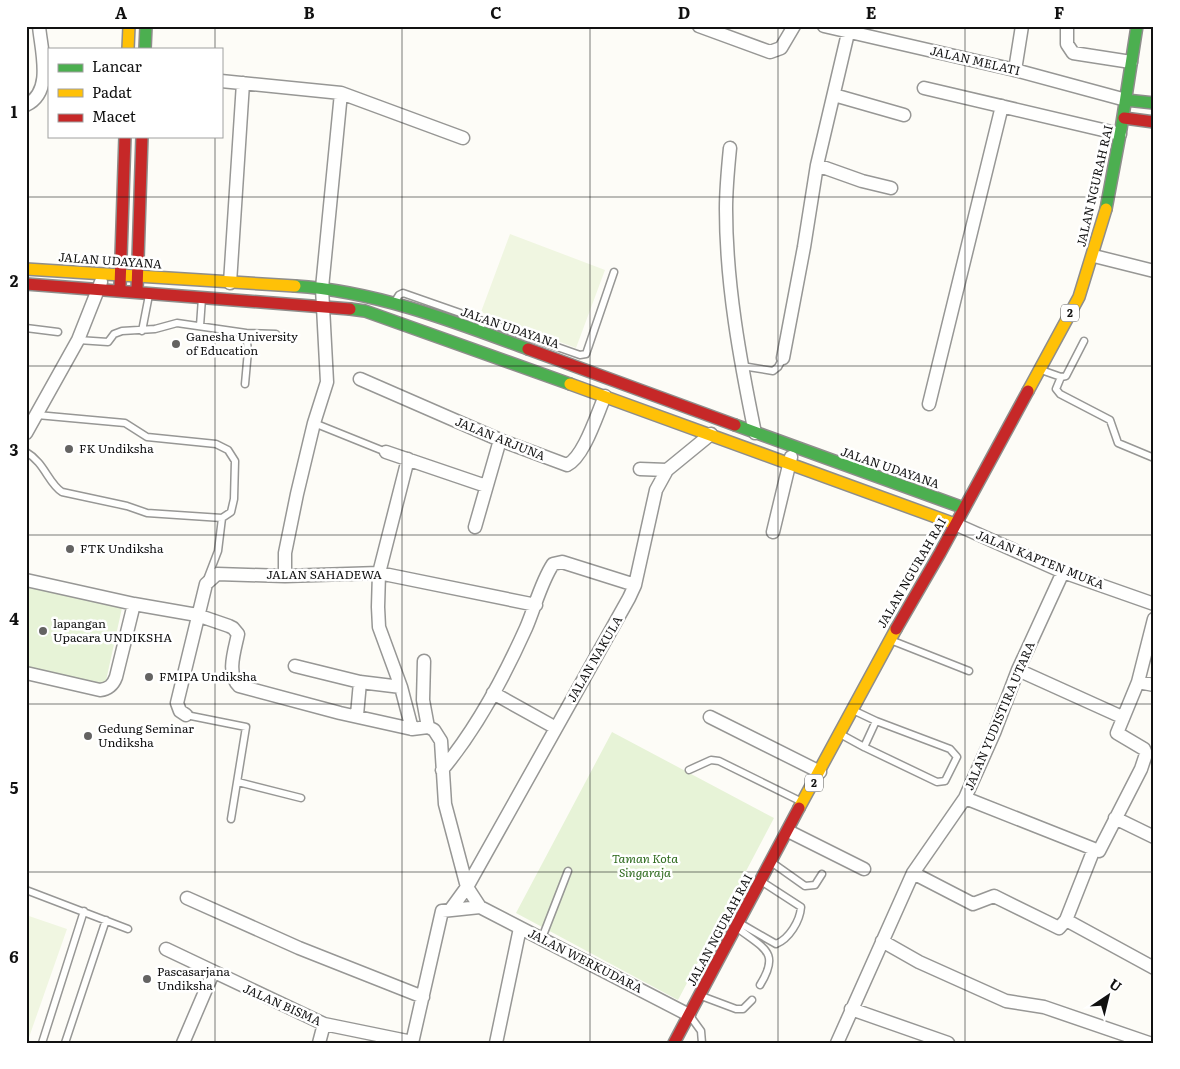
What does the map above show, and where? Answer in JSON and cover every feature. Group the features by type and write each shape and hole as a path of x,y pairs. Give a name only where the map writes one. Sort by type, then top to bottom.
{"main road":[{"path":"128,48 129,26"},
{"path":"145,48 146,26"},
{"name":"2","path":"1126,100 1136,26"},
{"path":"1126,100 1154,103"},
{"name":"JALAN NGURAH RAI","path":"674,1043 890,639 956,524 1079,297 1094,256 1111,190 1126,100"},
{"path":"1124,118 1154,122"},
{"path":"120,292 125,138"},
{"path":"137,293 142,138"},
{"name":"JALAN UDAYANA","path":"26,269 322,288 368,296 481,326 754,434 964,508"},
{"path":"26,284 99,291 318,305 365,311 625,403 956,524"},
{"path":"473,349 481,326"},
{"path":"625,403 631,386"}],"street":[{"path":"26,104 38,94 44,75 39,26"},
{"path":"699,26 770,52 781,48 794,26"},
{"path":"1015,70 1022,26"},
{"path":"1067,26 1067,44 1073,53 1131,62"},
{"name":"JALAN MELATI","path":"826,27 856,31 1015,70 1126,100"},
{"path":"783,358 817,165 834,95 856,31"},
{"path":"222,81 341,93 463,138"},
{"path":"230,283 243,83"},
{"path":"924,88 1120,134"},
{"path":"285,576 285,553 314,422 327,382 322,288 341,93"},
{"path":"834,95 904,115"},
{"path":"929,404 1002,106"},
{"path":"730,148 726,208 730,280 754,434"},
{"path":"817,165 862,181 891,188"},
{"path":"1094,256 1154,271"},
{"path":"26,433 78,340 99,291 102,275"},
{"name":"JALAN ARJUNA","path":"360,379 500,440 567,465 574,462 580,453 605,396"},
{"name":"JALAN NAKULA","path":"446,910 467,887 630,598 656,490 667,470 711,434"},
{"path":"475,527 500,440"},
{"path":"773,532 790,463 792,447"},
{"path":"386,452 486,486"},
{"path":"408,459 379,573 379,627 400,687 412,729"},
{"path":"640,470 667,470"},
{"name":"JALAN KAPTEN MUKA","path":"956,524 1063,572 1154,604"},
{"path":"442,770 460,748 493,693 536,605 548,571 553,564 562,562 634,585"},
{"name":"JALAN YUDISTIRA UTARA","path":"837,1043 851,1008 913,873 966,798 1018,670 1063,572"},
{"name":"JALAN SAHADEWA","path":"206,584 217,574 285,576 379,573 536,605"},
{"path":"26,580 134,604 197,615 233,628 236,631 232,662 234,679 239,686 330,711 358,715 412,729 428,728 438,734 445,804 467,887"},
{"path":"186,715 180,711 177,703 206,584"},
{"path":"26,673 100,690 107,689 113,684 116,677 134,604"},
{"path":"1062,924 1096,850 1141,769 1146,754 1144,749 1117,733 1138,682 1154,619"},
{"path":"424,661 423,700 428,728"},
{"path":"295,666 360,682 400,687"},
{"path":"1018,670 1122,717"},
{"path":"358,715 360,682"},
{"path":"1138,682 1154,685"},
{"path":"493,693 556,728"},
{"path":"710,717 820,772"},
{"path":"966,798 1096,850"},
{"path":"1115,818 1154,837"},
{"path":"788,831 864,869"},
{"path":"913,873 972,904 994,896 1062,924 1154,968"},
{"name":"JALAN WERKUDARA","path":"467,887 480,907 689,1015"},
{"path":"187,898 299,948 423,997"},
{"path":"412,1043 446,910 480,907"},
{"path":"496,1043 520,928"},
{"path":"882,941 919,962 1006,1001 1044,1007 1149,1043"},
{"name":"JALAN BISMA","path":"166,949 212,973 324,1024 412,1043"},
{"path":"183,1043 212,973"},
{"path":"851,1008 948,1043"},
{"path":"319,1043 324,1024"}],"lane":[{"path":"481,326 580,355 586,354 614,272"},
{"path":"142,331 150,294"},
{"path":"200,326 202,297"},
{"path":"78,340 108,342 114,334 122,331 142,331 178,323 246,333 276,334"},
{"path":"26,328 58,332"},
{"path":"245,384 248,351 246,333"},
{"path":"1084,341 1069,372 1061,377 1056,387 1060,394 1110,420 1118,442 1154,458"},
{"path":"742,366 773,371 778,367 783,358"},
{"path":"1041,369 1061,377"},
{"path":"26,452 41,462 56,488 62,492 127,506 147,513 222,518 231,512 234,499 235,461 228,450 216,444 148,437 125,423 37,415"},
{"path":"314,422 386,452"},
{"path":"206,584 218,551 222,518"},
{"path":"890,639 969,671"},
{"path":"839,733 936,782 945,781 955,765 957,757 950,749 876,721 852,709"},
{"path":"186,715 246,727 231,819"},
{"path":"864,747 876,721"},
{"path":"689,770 711,760 719,761 804,803"},
{"path":"238,782 268,788 301,798"},
{"path":"772,862 805,886 815,885 822,874"},
{"path":"542,938 568,871"},
{"path":"738,925 776,944 782,942 792,930 801,907 761,882"},
{"path":"26,890 128,929"},
{"path":"42,1043 84,911"},
{"path":"65,1043 106,920"},
{"path":"738,925 765,947 769,955 771,963 760,985"},
{"path":"700,995 736,1009 743,1009 752,1000"},
{"path":"689,1015 701,1031 702,1043"}],"green space":[{"path":"510,234 605,270 576,348 481,312"},
{"path":"26,586 122,608 105,685 26,666"},
{"name":"Taman Kota Singaraja","path":"612,732 774,818 678,1000 516,913"},
{"path":"26,915 67,929 27,1043 26,1043"}],"traffic: fast":[{"path":"145,48 146,26"},
{"path":"1106,209 1137,26"},
{"path":"1126,100 1154,103"},
{"path":"295,286 355,294 384,301 442,318 528,349"},
{"path":"350,309 365,311 570,384"},
{"path":"735,425 964,508"}],"traffic: slow":[{"path":"128,48 129,26"},
{"path":"1028,391 1079,297 1106,209"},
{"path":"26,269 295,286"},
{"path":"570,384 955,524"},
{"path":"799,808 896,629"}],"traffic: jam":[{"path":"1124,118 1154,122"},
{"path":"120,287 125,138"},
{"path":"137,290 142,138"},
{"path":"26,284 350,309"},
{"path":"528,349 735,425"},
{"path":"896,629 940,553 1028,391"},
{"path":"674,1043 799,808"}],"place":[{"name":"Ganesha University of Education","path":"176,344"},
{"name":"FK Undiksha","path":"69,449"},
{"name":"FTK Undiksha","path":"70,549"},
{"name":"lapangan Upacara UNDIKSHA","path":"43,631"},
{"name":"FMIPA Undiksha","path":"149,677"},
{"name":"Gedung Seminar Undiksha","path":"88,736"},
{"name":"Pascasarjana Undiksha","path":"147,979"}]}
